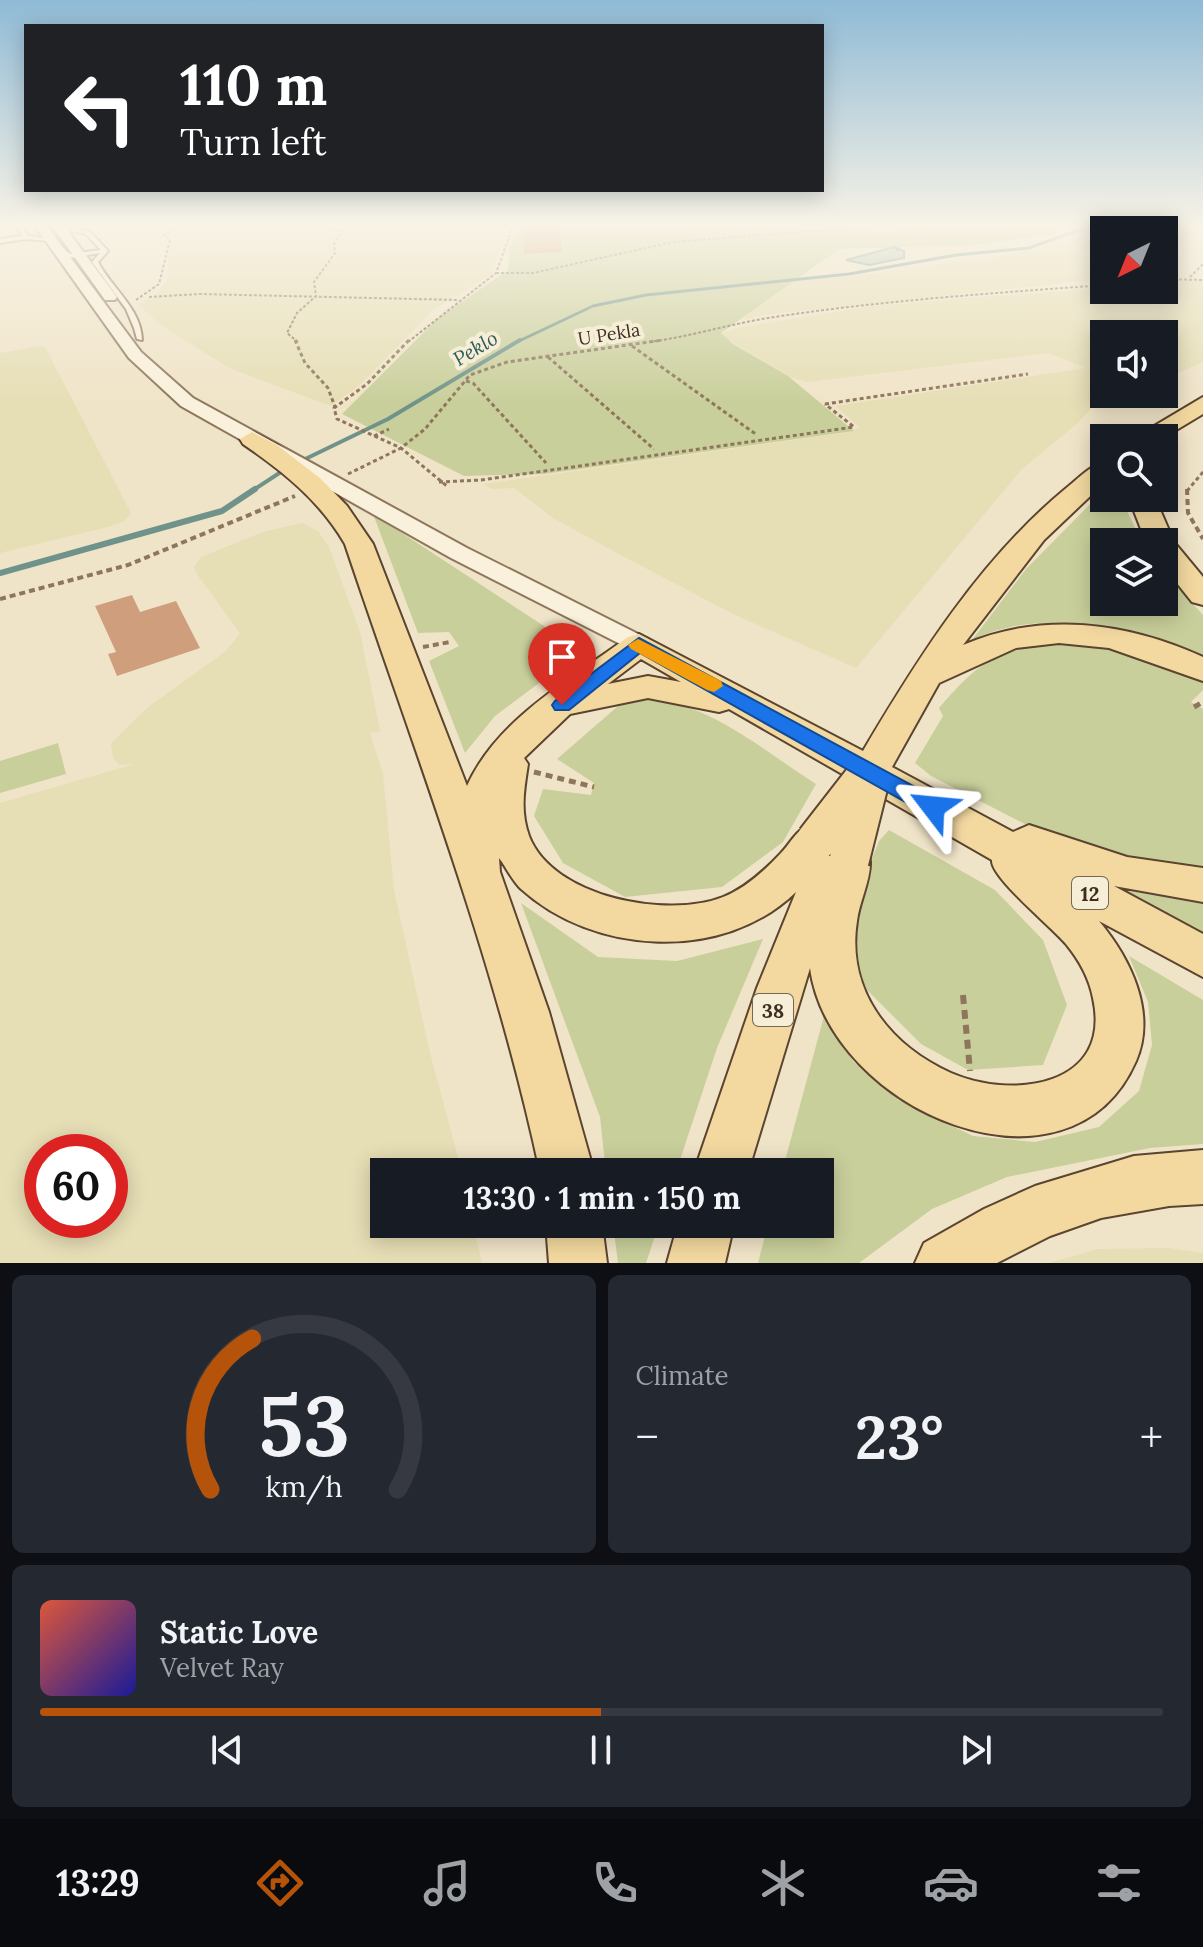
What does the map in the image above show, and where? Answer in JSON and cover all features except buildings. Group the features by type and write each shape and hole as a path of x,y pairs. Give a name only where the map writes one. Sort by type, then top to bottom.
{"main road":[{"path":"1171,424 1203,406"},
{"path":"1178,429 1203,406"},
{"path":"252,439 308,469 359,544 535,1044 564,1158"},
{"path":"976,830 1085,936 1111,978 1120,1022 1112,1059 1093,1086 1080,1095 1035,1110 974,1105 933,1090 893,1064 862,1034 843,1003 833,972 833,851 872,769 926,676 1009,562 1061,507 1090,482"},
{"path":"1178,565 1203,596"},
{"path":"926,676 996,644 1044,635 1086,635 1127,642 1203,670"},
{"path":"479,879 478,816 484,788 502,761 550,716 639,644"},
{"name":"12","path":"639,644 1203,957"},
{"path":"754,708 648,687 550,716 520,746 508,766 504,824 516,850 555,893 613,919 682,924 725,915 833,851"},
{"path":"933,807 1127,874 1203,885"},
{"name":"38","path":"725,1158 780,988 833,851"},
{"path":"944,1263 1024,1217 1075,1199 1133,1185 1203,1177"},
{"path":"575,1238 578,1263"},
{"path":"696,1263 702,1238"}],"street":[{"path":"85,285 99,309 146,367 187,402 252,439"},
{"path":"102,285 140,339 181,382 308,469 476,548 639,644"}],"lane":[{"path":"112,285 137,322 140,339"}],"path":[{"path":"149,297 160,285"},
{"path":"314,285 316,296"},
{"path":"448,487 401,448 337,419 333,413 335,407 367,384 421,328 482,285"},
{"name":"U Pekla","path":"0,599 128,565 280,501 308,469 401,448 425,429 470,375 507,362 631,345 785,315 919,299 1090,286"},
{"path":"316,296 297,313 287,333 298,342 311,372 328,388 335,407"},
{"path":"126,302 149,297 316,296 462,301"},
{"path":"631,345 757,435"},
{"path":"548,357 654,449"},
{"path":"439,482 481,480 854,427 825,404 1028,374"},
{"path":"466,381 473,383 546,463"},
{"path":"374,436 389,429"},
{"path":"1203,472 1187,489 1188,513 1203,539"},
{"path":"1194,707 1203,702"},
{"path":"508,766 594,787"},
{"path":"963,995 974,1105"}],"shaded area":[{"path":"163,285 475,285 433,310 362,383 331,406 231,369 162,326 138,304 154,296"},
{"path":"785,285 1047,285 771,314 741,320"},
{"path":"1178,285 1203,285 1203,362 1178,373 1178,320 1090,320 1091,408 1078,423 1022,469 856,668 735,615 613,551 553,518 514,488 491,489 484,484 843,433 860,428 836,406 1085,368 1049,353 808,382 792,378 720,335 735,328 865,307 1090,289 1090,304 1178,304"},
{"path":"45,347 131,513 124,521 112,526 0,553 0,353"},
{"path":"302,523 318,531 329,547 360,632 380,731 370,733 383,774 394,890 430,1053 458,1158 370,1158 370,1238 476,1238 482,1263 0,1263 0,803 134,764 120,765 113,758 111,743 147,708 226,651 240,633 196,573 194,567 201,557 263,532"},
{"path":"1169,1248 1203,1253 1203,1263 1049,1263 1098,1249"}],"green space":[{"path":"486,285 789,285 721,333 733,344 788,376 854,431 544,474 464,476 342,414 437,319"},
{"path":"1090,504 1090,512 1127,512 1135,528 1090,528 1090,616 1178,616 1178,587 1203,615 1203,659 1147,638 1088,625 1029,624 972,640 1026,569"},
{"path":"373,514 582,651 495,716 465,753 429,661 459,646 449,632 418,633"},
{"path":"1047,643 1127,652 1166,663 1203,681 1203,690 1191,702 1203,709 1203,872 1186,873 1050,837 931,776 915,763 943,716 939,708 974,671 1011,652"},
{"path":"648,698 694,709 715,719 816,784 783,842 722,887 625,897 563,863 534,816 543,789 591,795 594,783 557,759 625,700"},
{"path":"58,743 66,774 0,793 0,761"},
{"path":"889,830 995,890 1043,940 1067,1005 1043,1065 968,1070 921,1044 865,988 847,921 879,841"},
{"path":"1123,889 1203,904 1203,934"},
{"path":"521,903 598,957 677,961 763,939 717,1048 681,1158 604,1158 600,1117"},
{"path":"1129,956 1203,1000 1203,1144 1150,1148 1007,1177 932,1209 859,1263 758,1263 764,1238 834,1238 834,1158 786,1158 824,1016 854,1062 899,1100 973,1136 1035,1142 1099,1127 1139,1091 1152,1045 1148,1002"},
{"path":"615,1238 654,1238 646,1263 618,1263"}],"waterway":[{"name":"Peklo","path":"517,342 593,306 646,295 743,285"},
{"name":"Peklo","path":"297,463 388,419 520,340"},
{"name":"Peklo","path":"252,491 287,468"},
{"name":"Peklo","path":"0,573 222,511 252,491"}],"slow traffic":[{"path":"638,645 714,686"}],"route":[{"path":"562,705 639,644 933,807"}]}
